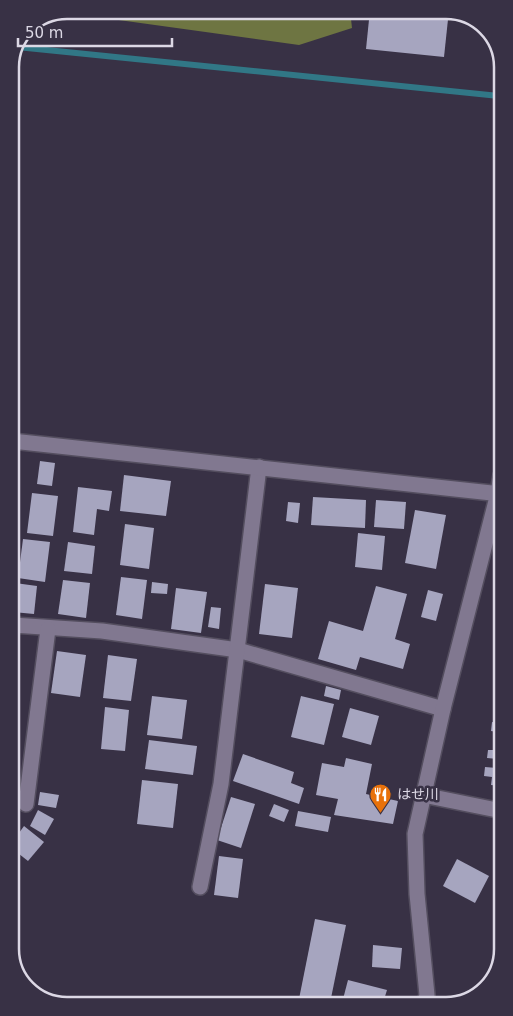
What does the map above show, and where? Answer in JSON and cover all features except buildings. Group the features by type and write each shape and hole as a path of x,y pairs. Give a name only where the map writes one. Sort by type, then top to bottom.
{"street":[{"path":"19,442 494,492"},
{"path":"200,887 221,784 259,467"},
{"path":"426,997 416,894 415,834 443,709 494,516"},
{"path":"19,626 102,631 238,650 443,709"},
{"path":"26,804 48,629"},
{"path":"423,796 494,809"}],"green space":[{"path":"111,19 351,19 352,28 299,45"}],"waterway":[{"path":"23,48 494,95"}],"place":[{"name":"はせ川","path":"381,813"}]}
